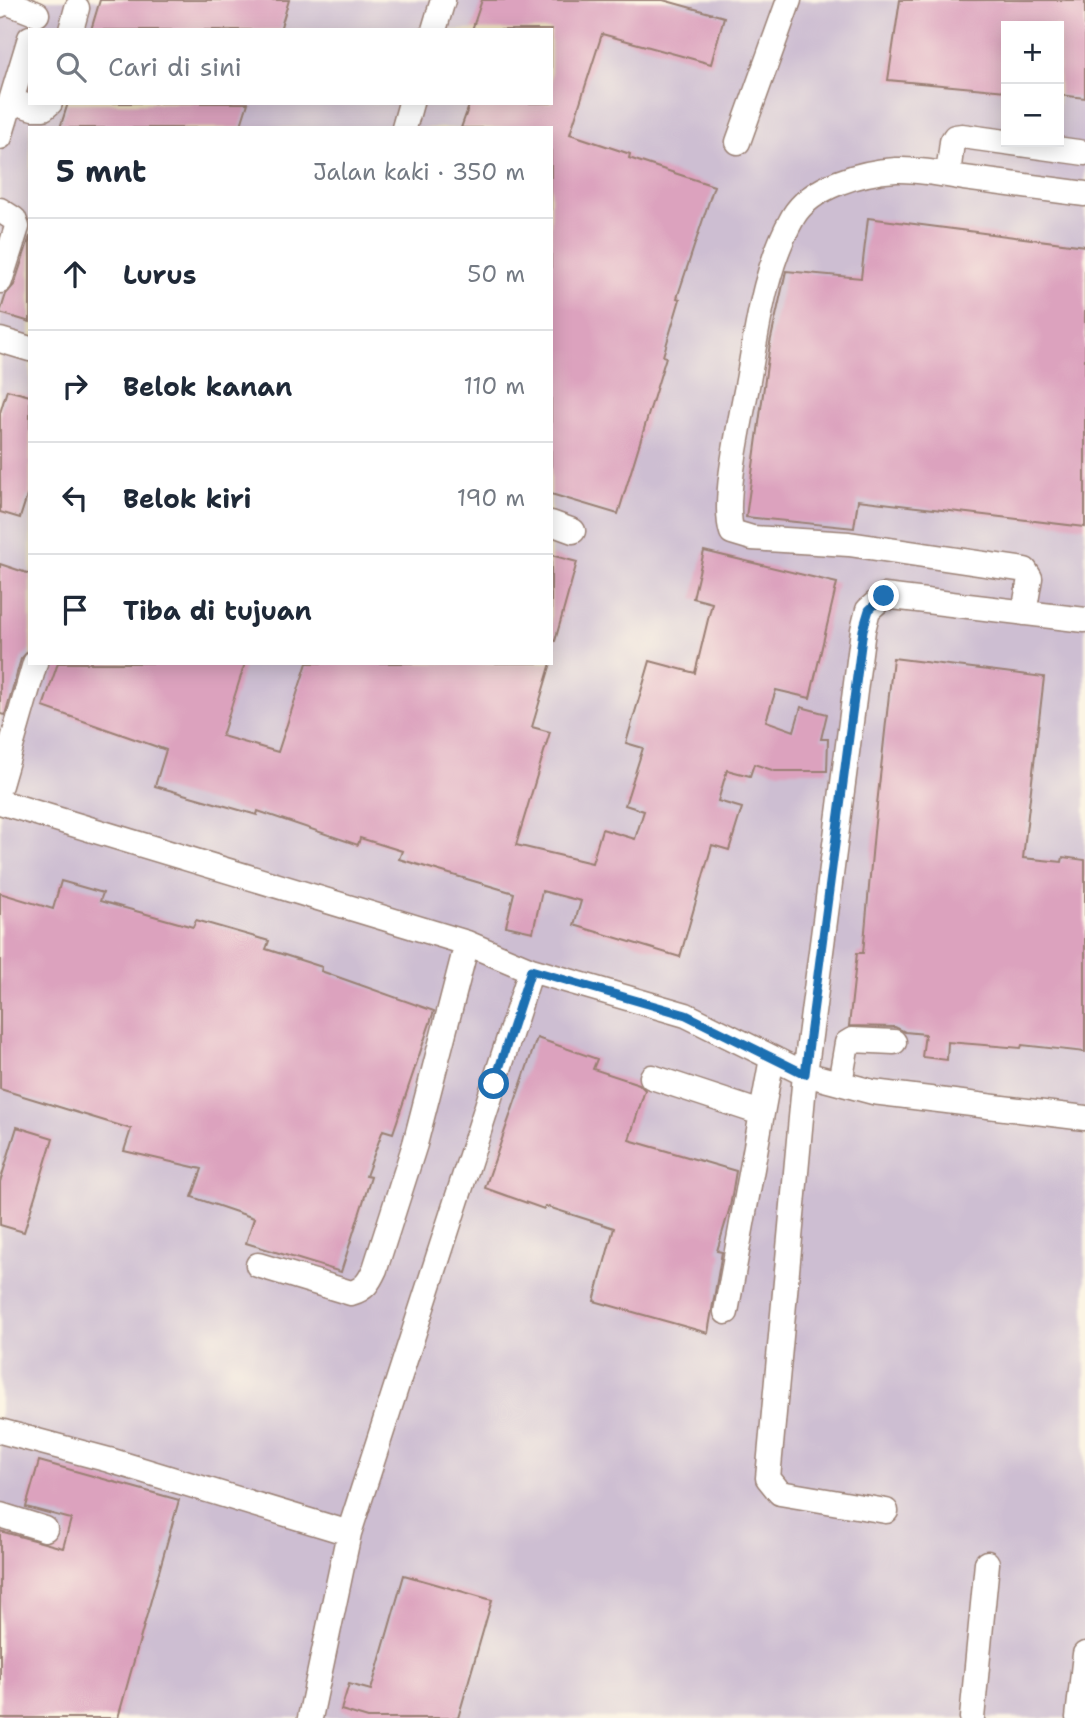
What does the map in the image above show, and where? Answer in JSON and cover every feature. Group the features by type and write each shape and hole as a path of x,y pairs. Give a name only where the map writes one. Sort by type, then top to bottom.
{"lane":[{"path":"435,28 443,0"},
{"path":"738,142 789,0"},
{"path":"1,2 35,20"},
{"path":"0,137 28,44"},
{"path":"11,101 33,108 44,108 48,105"},
{"path":"405,126 410,105"},
{"path":"948,175 955,137 1085,153"},
{"path":"1024,613 1030,578 1025,570 849,544 752,538 732,532 727,512 733,467 766,292 782,240 794,214 814,197 838,182 865,173 899,170 1085,194"},
{"path":"0,210 14,219 17,227 0,281"},
{"path":"0,340 28,348"},
{"path":"886,1511 780,1493 768,1478 805,1074 861,644 869,610 884,596 1085,620"},
{"path":"2,770 34,665"},
{"path":"0,802 467,943 531,970 686,1015 805,1074 873,1092 1085,1118"},
{"path":"258,1265 351,1293 362,1290 369,1281 415,1144 467,943"},
{"path":"310,1718 349,1533 531,970"},
{"path":"840,1083 847,1043 894,1042"},
{"path":"726,1312 772,1058"},
{"path":"652,1077 761,1113"},
{"path":"0,1431 109,1460 349,1533"},
{"path":"0,1515 45,1529"},
{"path":"972,1718 987,1563"},
{"path":"1079,1718 1085,1654"}],"shaded area":[{"path":"0,0 1085,0 1085,1718 0,1718"}],"building":[{"path":"100,0 289,0 281,28 92,28"},
{"path":"482,0 663,0 724,17 711,64 602,34 570,134 630,154 629,158 714,186 677,298 680,299 663,356 666,357 618,514 553,495 553,126 462,126 469,105 553,105 553,28 473,28"},
{"path":"900,0 1085,0 1085,98 1064,96 1064,21 1001,21 1001,91 888,80"},
{"path":"67,105 247,105 241,126 61,126"},
{"path":"868,218 1085,246 1085,527 858,500 854,528 746,517 770,343 786,271 861,278"},
{"path":"28,242 28,321 0,313 6,294 14,285"},
{"path":"7,390 28,395 28,496 20,518 0,512 0,413"},
{"path":"704,551 837,583 810,698 776,690 766,721 794,731 801,707 827,714 821,739 828,739 827,771 775,771 754,764 750,776 727,770 718,801 742,808 729,850 712,845 680,957 574,925 581,901 542,891 533,932 506,926 514,893 399,859 402,851 360,838 358,845 258,811 257,815 155,786 166,750 43,707 57,665 244,665 222,736 278,752 306,665 550,665 532,727 550,732 516,845 592,863 602,829 635,839 644,811 625,805 643,748 626,743 650,661 695,673 712,603 693,598"},
{"path":"553,556 577,562 553,641"},
{"path":"0,564 28,573 28,651 21,659 5,715 0,714"},
{"path":"893,658 1044,677 1023,858 1062,862 1063,857 1085,860 1085,1052 1022,1045 1021,1048 948,1042 947,1060 922,1057 925,1034 905,1032 895,1027 849,1026 857,953 863,953"},
{"path":"61,881 103,893 100,901 193,927 196,920 269,941 266,949 322,967 321,971 434,1011 393,1133 383,1130 366,1176 371,1177 341,1272 246,1243 254,1218 192,1197 202,1169 124,1151 131,1129 0,1089 0,893 53,909"},
{"path":"537,1038 597,1059 593,1069 639,1084 645,1090 629,1140 736,1171 730,1207 717,1251 722,1252 708,1333 594,1301 614,1228 545,1206 544,1209 485,1188"},
{"path":"17,1127 53,1138 24,1232 0,1225 0,1182"},
{"path":"39,1461 179,1500 118,1718 0,1718 0,1531 63,1548 71,1519 26,1507"},
{"path":"404,1575 492,1600 458,1718 368,1718 341,1710 349,1684 371,1690"}],"route":[{"path":"494,1084 531,970 686,1015 805,1074 863,630 869,610 884,596"}]}
